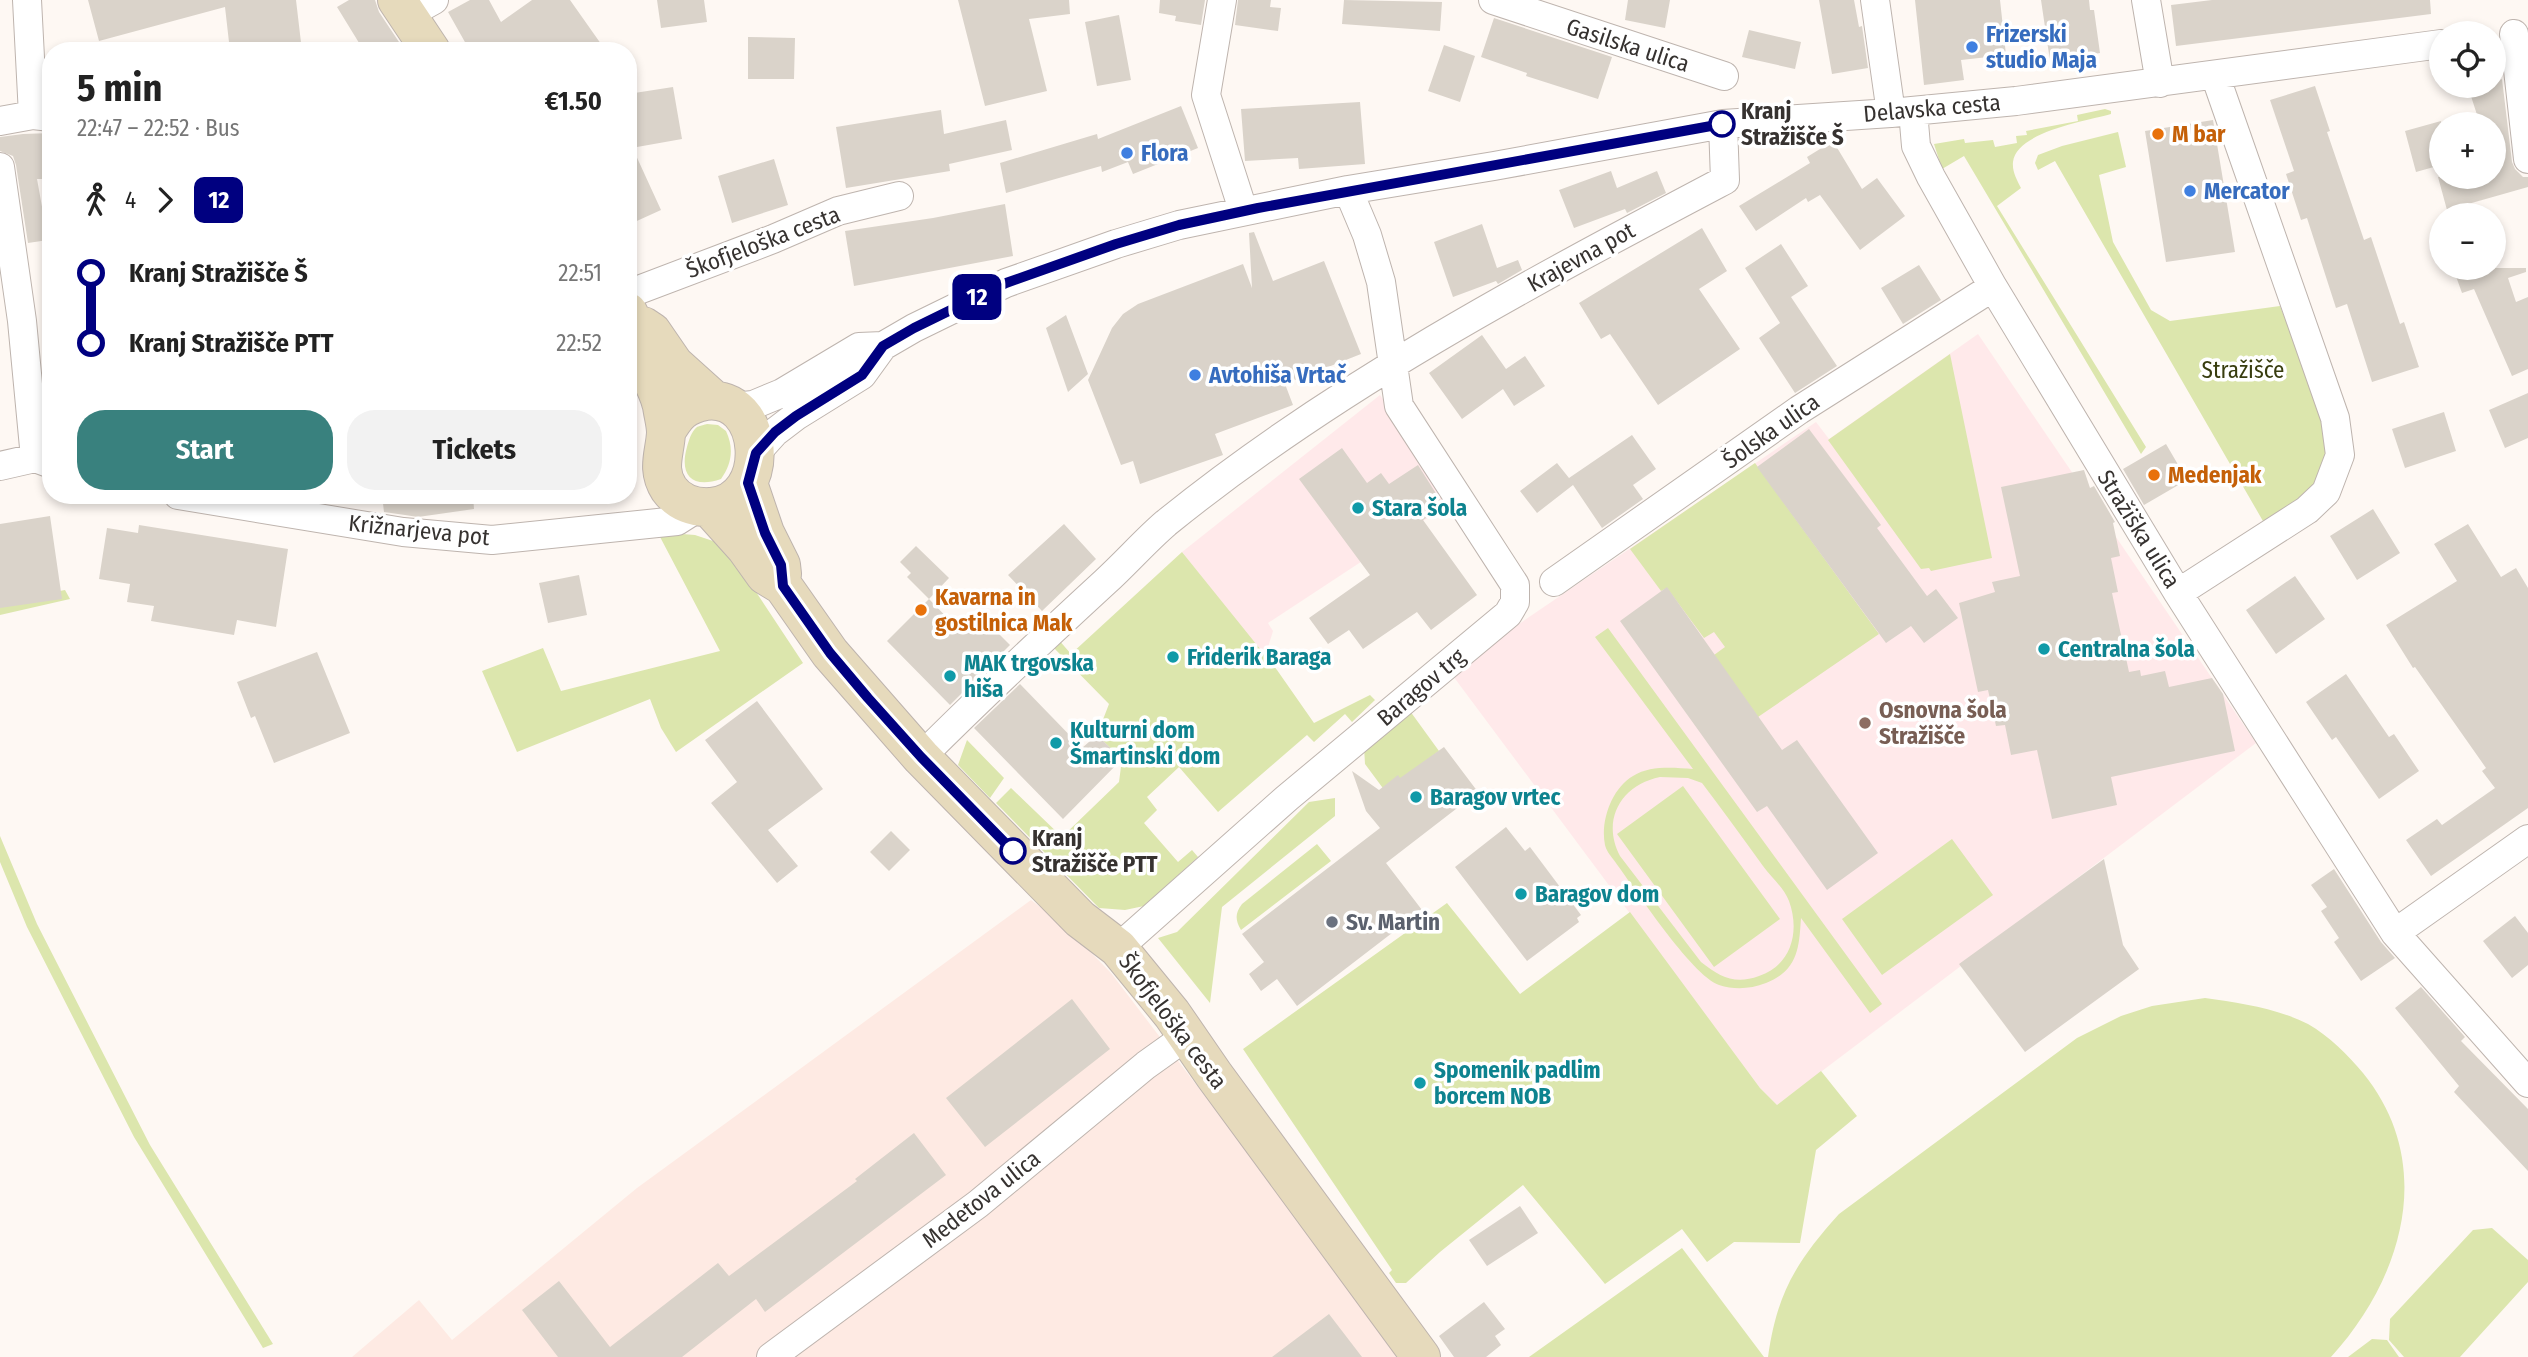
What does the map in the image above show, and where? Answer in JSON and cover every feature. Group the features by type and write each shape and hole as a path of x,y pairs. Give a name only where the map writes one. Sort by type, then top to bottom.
{"street":[{"path":"0,121 42,116 27,0"},
{"path":"1222,0 1206,95 1243,211"},
{"name":"Gasilska ulica","path":"1493,0 1724,76"},
{"name":"Stražiška ulica","path":"1875,0 1902,112 1916,146 1993,287 2178,593 2395,933 2528,1083"},
{"path":"2146,0 2160,83"},
{"path":"413,5 427,42"},
{"path":"2512,34 2528,159"},
{"name":"Delavska cesta","path":"752,468 775,432 862,375 883,346 914,328 1044,269 1179,225 1348,190 1723,124 2015,102 2429,46"},
{"path":"2178,593 2307,510 2326,492 2340,455 2335,418 2215,75"},
{"name":"Krajevna pot","path":"1392,365 1580,256 1725,180 1723,124"},
{"path":"0,166 42,454"},
{"name":"Baragov trg","path":"1118,948 1287,798 1508,614 1515,602 1515,585 1399,406 1381,282 1367,235 1348,190"},
{"name":"Škofjeloška cesta","path":"637,306 773,239 838,211 899,196"},
{"name":"Šolska ulica","path":"1555,582 1799,410 1993,287"},
{"path":"637,316 652,332 674,364 746,419 753,434 752,468 738,496 724,505 704,507 681,501 669,489 663,473 661,452 666,432 677,413 692,403 724,404"},
{"name":"Delavska cesta","path":"724,404 753,405 782,393 859,347 883,346"},
{"path":"637,349 662,404 666,432"},
{"path":"921,757 1164,525 1261,452 1392,365"},
{"path":"0,466 42,461"},
{"name":"Škofjeloška cesta","path":"752,468 765,533 781,565 783,586"},
{"name":"Križnarjeva pot","path":"233,504 403,532 492,540 677,521 704,507"},
{"name":"Škofjeloška cesta","path":"704,507 745,547 765,575 783,586 830,653 921,757 1080,919 1118,948 1188,1035 1222,1086 1421,1357"},
{"path":"2395,933 2528,839"},
{"name":"Medetova ulica","path":"771,1357 978,1204 1146,1065 1188,1035"}],"shaded area":[{"name":"Osnovna šola Stražišče","path":"1978,334 2256,743 1777,1105 1760,1088 1453,676 1519,624 1816,422 1829,439"},
{"path":"1380,395 1452,502 1268,623 1273,631 1265,657 1182,552"},
{"path":"1031,900 1065,926 1111,973 1404,1357 352,1357 419,1300 452,1340 637,1188"}],"green space":[{"path":"2105,109 2111,111 2111,114 2054,129 2026,143 2017,152 2013,162 2014,173 2021,188 1997,206 2146,447 2141,454 1964,156 1942,169 1934,144 1964,139 1965,143 1993,140 1995,147 2017,143 2016,136 2027,135 2026,131 2078,121 2077,115"},
{"name":"Stražišče","path":"2118,132 2126,167 2099,175 2113,242 2151,310 2170,321 2280,306 2326,423 2328,451 2321,480 2267,528 2055,161 2038,170 2035,163 2038,155 2062,146"},
{"path":"1950,354 1992,558 1931,571 1929,568 1921,569 1828,440"},
{"path":"707,424 718,425 726,431 731,456 721,479 711,482 695,481 687,472 685,457 693,431"},
{"path":"1755,463 1879,634 1758,717 1714,655 1725,647 1714,632 1704,638 1667,588 1661,591 1630,549"},
{"path":"659,535 695,535 725,545 803,663 676,752 661,728 650,699 517,752 482,671 543,648 561,691 720,651"},
{"path":"1182,552 1277,670 1314,723 1370,695 1375,700 1352,722 1345,714 1314,742 1307,735 1218,812 1179,767 1147,797 1157,810 1144,823 1178,862 1192,850 1198,857 1144,906 1125,910 1099,908 996,803 1011,788 1062,837 1119,782 1122,759 1097,735 1109,704 1051,645 1058,639 1071,654"},
{"path":"65,590 70,599 0,615 0,602"},
{"path":"1608,628 1882,1004 1870,1013 1801,918 1798,947 1791,964 1777,978 1754,987 1742,988 1719,985 1707,978 1663,929 1607,851 1604,826 1609,806 1619,788 1633,776 1655,769 1693,769 1595,637","holes":["1660,777 1688,778 1702,783 1789,901 1794,924 1791,946 1779,964 1759,976 1742,980 1728,978 1701,962 1620,856 1615,843 1614,817 1625,796 1646,781"]},
{"path":"1410,711 1439,751 1385,791 1365,764 1364,747"},
{"path":"967,740 1004,778 990,798 958,765"},
{"path":"1683,786 1780,919 1714,967 1617,834"},
{"path":"1335,798 1335,816 1222,907 1210,1003 1158,938 1177,932 1309,802"},
{"path":"0,836 37,924 150,1145 273,1344 263,1348 134,1137 27,927 0,862"},
{"path":"1952,839 1993,895 1882,975 1842,919"},
{"path":"1317,844 1331,861 1241,930 1237,917 1242,904"},
{"path":"1447,903 1520,994 1630,912 1760,1088 1777,1105 1821,1071 1857,1116 1816,1150 1800,1243 1734,1242 1707,1262 1682,1229 1605,1284 1523,1185 1406,1283 1396,1283 1389,1273 1392,1270 1243,1049"},
{"path":"2205,998 2271,1010 2308,1024 2323,1034 2363,1073 2386,1108 2399,1145 2404,1182 2402,1220 2392,1256 2377,1292 2356,1326 2331,1357 1768,1357 1783,1296 1800,1263 1839,1214 2077,1038 2121,1016 2152,1006"},
{"path":"2492,1228 2528,1260 2528,1282 2460,1357 2404,1357 2389,1340 2390,1319 2473,1230"},
{"path":"1682,1248 1764,1357 1529,1357"},
{"path":"2372,1339 2387,1340 2399,1357 2348,1357"}],"building":[{"path":"88,0 296,0 301,42 229,42 225,7 99,41"},
{"path":"349,0 375,0 379,12 399,42 358,42 337,7"},
{"path":"470,0 489,0 501,22 532,0 570,0 600,42 465,42 448,12"},
{"path":"657,0 704,0 707,22 661,28"},
{"path":"958,0 1069,0 1070,14 1029,19 1047,91 985,106"},
{"path":"1160,0 1205,0 1201,25 1175,21 1176,16 1159,13"},
{"path":"1238,0 1271,0 1270,7 1281,8 1278,31 1235,25"},
{"path":"1344,0 1442,2 1440,31 1342,24"},
{"path":"1628,0 1670,0 1665,28 1625,20"},
{"path":"1819,0 1854,0 1859,27 1862,26 1868,68 1832,74"},
{"path":"1915,0 2000,0 2006,55 1961,60 1964,80 1924,85"},
{"path":"2041,0 2089,0 2090,10 2094,10 2100,53 2050,61"},
{"path":"2212,0 2430,0 2431,14 2176,46 2171,5"},
{"path":"1119,15 1131,80 1097,86 1085,22"},
{"path":"1494,18 1612,57 1598,99 1526,76 1527,73 1481,57"},
{"path":"1749,30 1801,42 1795,69 1742,57"},
{"path":"748,37 795,38 794,79 748,79"},
{"path":"1444,45 1475,56 1460,102 1428,91"},
{"path":"2315,86 2330,131 2327,132 2364,240 2371,237 2400,324 2404,322 2419,367 2372,382 2347,304 2336,308 2307,218 2301,220 2286,174 2294,171 2270,100"},
{"path":"673,87 682,139 637,147 637,93"},
{"path":"2472,98 2504,98 2506,112 2476,112"},
{"path":"1360,102 1365,164 1299,169 1298,158 1245,161 1241,109"},
{"path":"1181,106 1198,148 1133,174 1128,162 1102,172 1101,166 1006,193 1000,163 1097,134 1098,139"},
{"path":"941,110 944,134 1006,120 1012,150 949,164 950,171 846,188 836,127"},
{"path":"2506,112 2512,162 2523,177 2528,177 2528,187 2472,203 2445,203 2441,189 2506,189"},
{"name":"Mercator","path":"2213,120 2235,252 2166,262 2145,131"},
{"path":"2429,124 2429,168 2416,172 2405,131"},
{"path":"42,133 42,179 37,179 42,207 42,241 28,243 16,165 13,156 0,151 0,137"},
{"path":"1833,141 1862,189 1877,178 1905,216 1860,250 1820,195 1808,202 1806,198 1756,231 1739,206 1810,163 1807,157"},
{"path":"637,158 661,210 637,221"},
{"path":"774,159 788,205 732,223 718,176"},
{"path":"1611,171 1617,188 1657,171 1666,193 1627,213 1625,209 1574,228 1559,190"},
{"path":"1005,204 1013,256 854,286 845,231"},
{"path":"1482,224 1497,268 1518,260 1522,270 1498,284 1496,281 1453,297 1434,242"},
{"path":"1702,228 1727,271 1699,289 1740,349 1658,405 1610,334 1601,339 1579,303"},
{"path":"1254,232 1273,281 1324,261 1361,354 1285,384 1293,405 1215,434 1223,455 1140,484 1133,461 1121,465 1088,380 1112,328 1123,314 1138,304 1243,264 1252,288 1249,233"},
{"path":"1781,244 1808,286 1791,297 1837,366 1795,393 1759,338 1780,323 1745,268"},
{"path":"1919,265 1941,300 1903,324 1881,288"},
{"path":"2506,268 2526,268 2526,272 2508,278 2516,302 2528,297 2528,369 2512,376 2474,289 2462,293 2457,280 2506,280"},
{"path":"1066,315 1088,374 1068,392 1046,328"},
{"path":"1482,335 1506,369 1525,356 1545,386 1514,406 1503,389 1462,419 1429,373"},
{"path":"2528,393 2528,438 2505,448 2489,410"},
{"path":"2444,412 2456,451 2405,468 2392,429"},
{"path":"1809,429 1881,525 1877,528 1927,596 1936,589 1958,618 1924,643 1911,626 1886,643 1757,467"},
{"path":"1632,435 1656,469 1633,485 1643,499 1602,528 1573,485 1537,513 1520,491 1557,463 1569,478"},
{"name":"Medenjak","path":"2166,444 2187,480 2144,505 2123,469"},
{"path":"1342,448 1367,483 1381,473 1389,484 1418,465 1444,506 1423,520 1477,595 1431,630 1417,612 1363,649 1349,630 1328,644 1309,618 1370,575 1299,479"},
{"name":"Centralna šola","path":"2084,470 2090,488 2094,486 2115,522 2113,523 2120,556 2111,558 2118,592 2112,593 2129,672 2140,670 2141,676 2165,671 2169,687 2212,678 2223,694 2235,751 2111,777 2117,805 2052,819 2037,750 2011,755 2005,725 1996,726 1988,690 1978,692 1959,603 1995,592 1992,582 2020,576 2001,487"},
{"path":"383,504 474,504 474,509 418,517 384,512"},
{"path":"2373,509 2400,553 2357,580 2330,536"},
{"path":"50,516 62,599 0,608 0,524"},
{"path":"1064,524 1096,559 1042,611 1008,575"},
{"path":"2468,524 2501,577 2516,568 2528,588 2528,808 2431,876 2406,840 2437,819 2442,825 2495,788 2482,771 2486,768 2415,667 2413,668 2386,625 2457,581 2434,544"},
{"path":"139,525 288,549 276,627 237,620 234,635 151,621 154,606 127,602 130,584 99,579 107,528 138,533"},
{"path":"916,546 949,578 929,599 907,577 911,573 900,562"},
{"path":"579,575 587,615 548,623 539,583"},
{"path":"2295,576 2325,619 2276,654 2246,610"},
{"path":"1667,587 1782,750 1797,740 1878,853 1827,890 1767,806 1757,812 1620,621"},
{"name":"MAK trgovska hiša","path":"929,599 962,633 980,615 1010,645 950,705 887,641"},
{"path":"317,652 350,733 274,763 255,716 251,718 237,682"},
{"path":"2346,674 2389,737 2394,734 2419,771 2379,799 2336,737 2332,740 2306,702"},
{"path":"1020,684 1082,748 1097,735 1122,759 1063,819 974,728"},
{"path":"757,701 823,789 768,830 798,866 777,883 711,803 737,782 705,740"},
{"name":"Sv. Martin","path":"1444,747 1478,792 1386,863 1422,910 1297,1006 1277,979 1261,991 1249,974 1264,962 1242,934 1380,828 1366,811 1352,771 1379,790"},
{"name":"Baragov dom","path":"1506,827 1525,851 1530,847 1581,915 1577,918 1579,922 1527,961 1455,867"},
{"path":"891,831 910,850 889,871 870,852"},
{"path":"2104,859 2123,945 2139,969 2025,1052 1959,964"},
{"path":"2334,869 2381,942 2395,958 2361,981 2334,942 2339,938 2321,911 2327,907 2311,885"},
{"path":"2515,916 2528,933 2528,965 2512,978 2483,941"},
{"path":"2421,987 2465,1037 2461,1041 2528,1109 2528,1171 2454,1092 2459,1086 2395,1008"},
{"path":"1072,999 1110,1049 985,1147 946,1098"},
{"path":"914,1133 946,1175 765,1312 756,1299 682,1357 558,1357 522,1310 559,1281 610,1347 718,1263 729,1276 857,1181 855,1179"},
{"path":"1520,1206 1538,1233 1487,1266 1469,1240"},
{"path":"1484,1302 1505,1329 1495,1336 1501,1345 1486,1357 1454,1357 1439,1336"},
{"path":"1329,1314 1362,1357 1272,1357"}],"bus line":[{"name":"12","path":"1013,851 921,757 868,698 830,653 783,586 781,565 765,533 748,483 756,453 775,432 862,375 883,346 914,328 1006,283 1116,244 1179,225 1348,190 1722,124"}],"place":[{"name":"Frizerski studio Maja","path":"1972,47"},
{"name":"Kranj Stražišče Š","path":"1722,124"},
{"name":"M bar","path":"2158,134"},
{"name":"Flora","path":"1127,153"},
{"name":"Mercator","path":"2190,191"},
{"name":"Avtohiša Vrtač","path":"1195,375"},
{"name":"Medenjak","path":"2154,475"},
{"name":"Stara šola","path":"1358,508"},
{"name":"Kavarna in gostilnica Mak","path":"921,610"},
{"name":"Centralna šola","path":"2044,649"},
{"name":"Friderik Baraga","path":"1173,657"},
{"name":"MAK trgovska hiša","path":"950,676"},
{"name":"Osnovna šola Stražišče","path":"1865,723"},
{"name":"Kulturni dom Šmartinski dom","path":"1056,743"},
{"name":"Baragov vrtec","path":"1416,797"},
{"name":"Kranj Stražišče PTT","path":"1013,851"},
{"name":"Baragov dom","path":"1521,894"},
{"name":"Sv. Martin","path":"1332,922"},
{"name":"Spomenik padlim borcem NOB","path":"1420,1083"}]}
